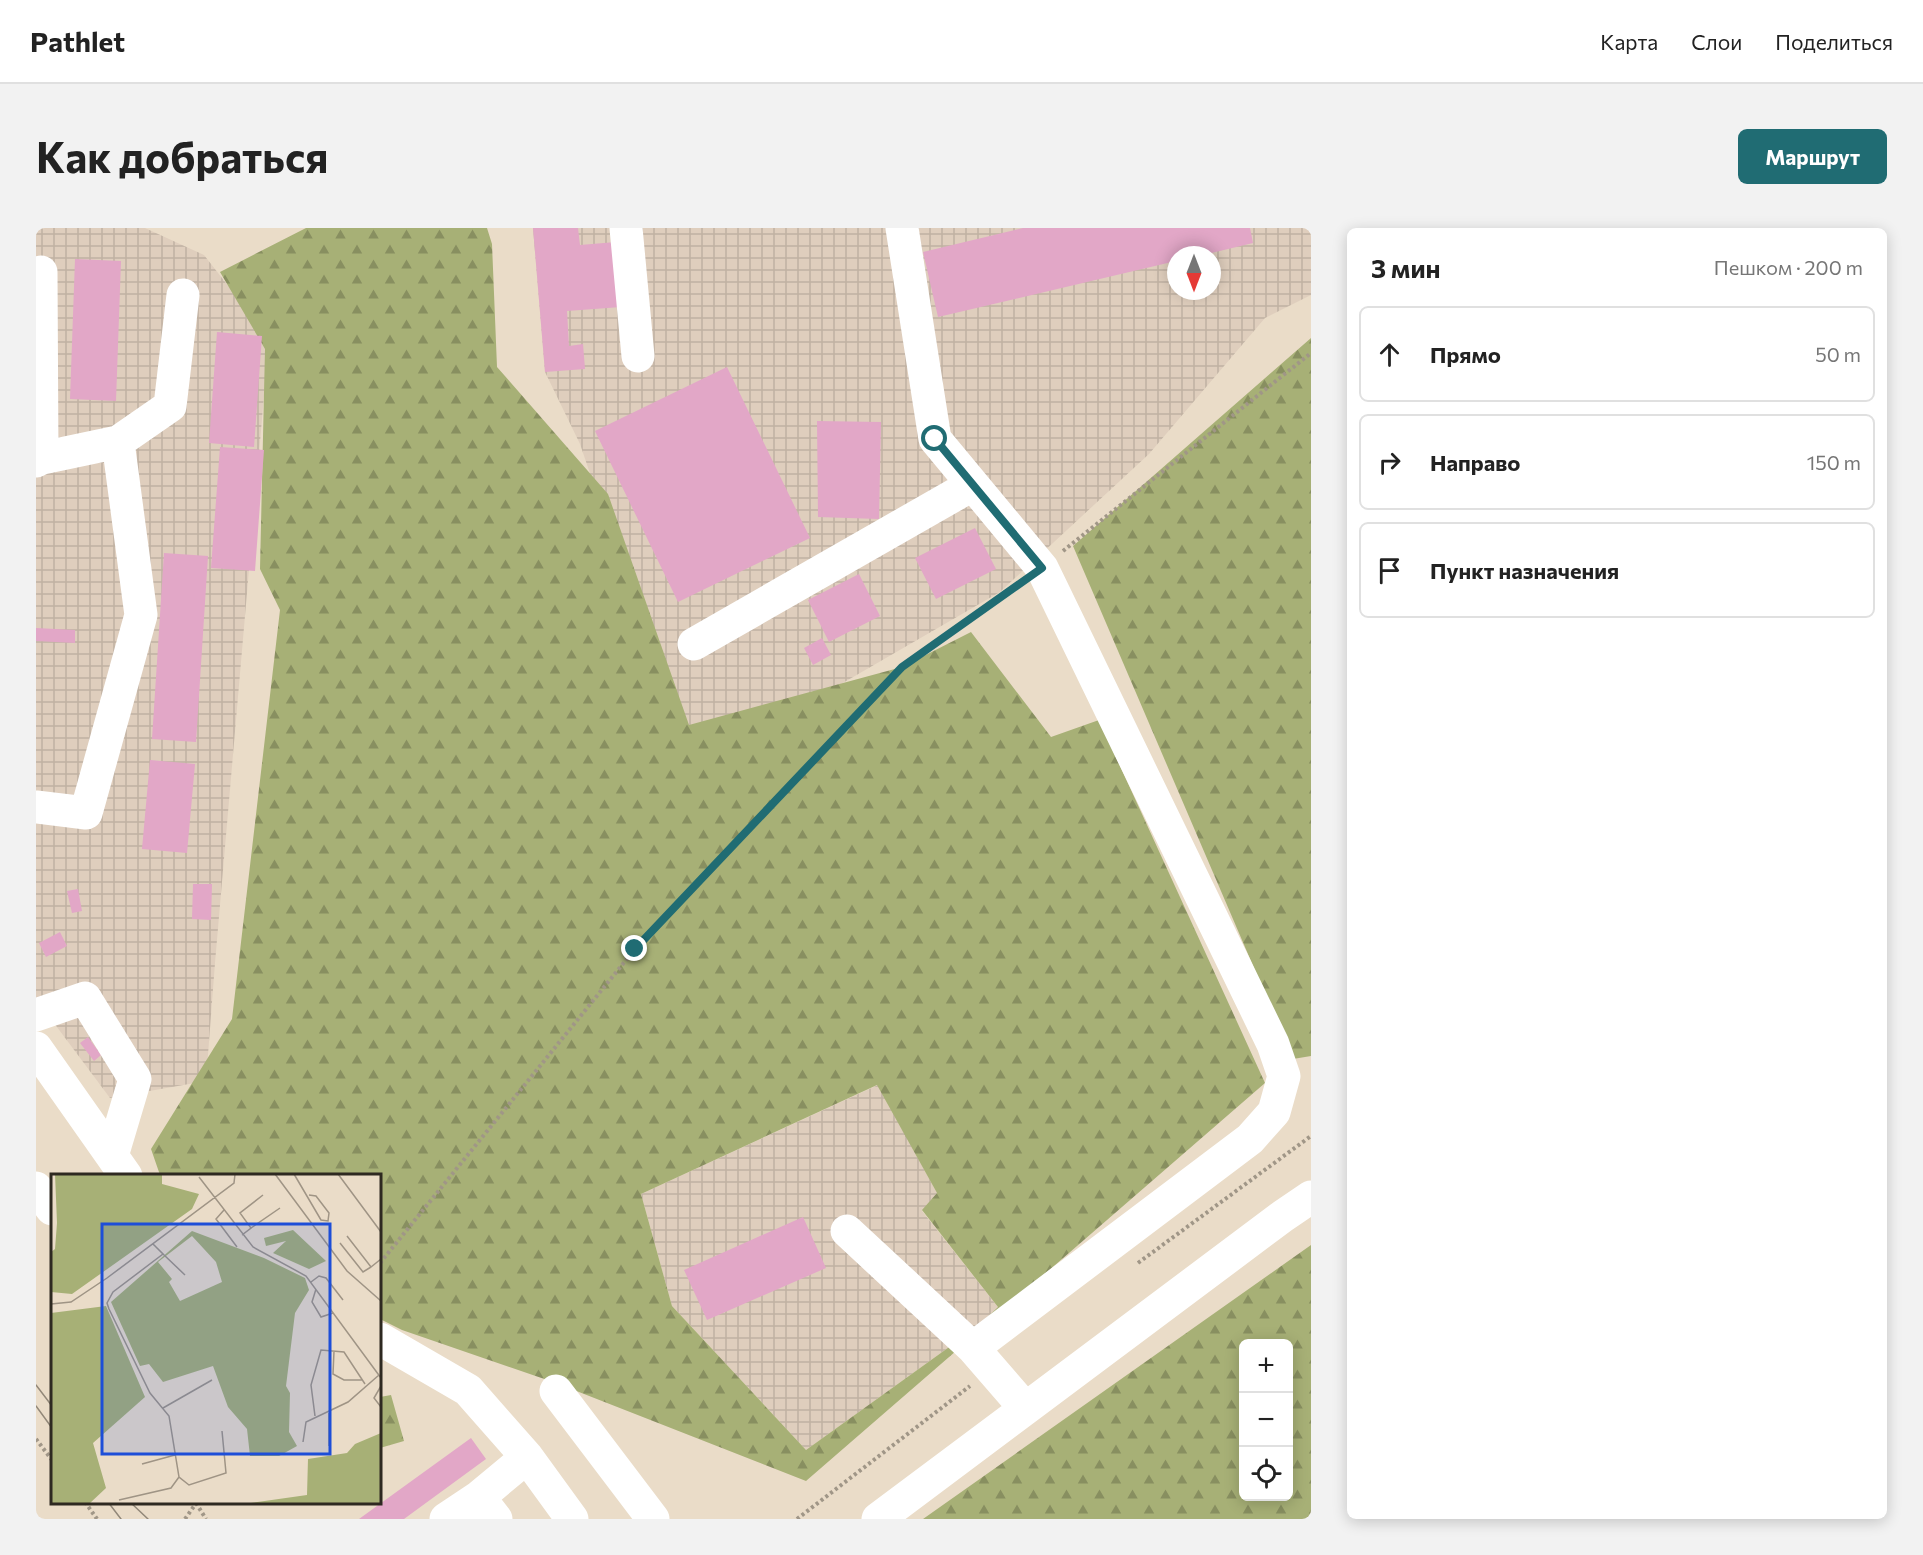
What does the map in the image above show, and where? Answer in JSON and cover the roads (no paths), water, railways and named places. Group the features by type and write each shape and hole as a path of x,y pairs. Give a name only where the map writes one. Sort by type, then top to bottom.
{"lane":[{"path":"626,228 638,356"},
{"path":"902,228 935,439 1042,568 1273,1044 1284,1076 1275,1112 1250,1139 973,1348"},
{"path":"41,272 39,459 118,442 170,406 183,295"},
{"path":"36,807 86,813 141,615 118,442"},
{"path":"694,644 972,485"},
{"path":"36,1015 85,998 135,1079 119,1166"},
{"path":"36,1048 119,1166"},
{"path":"36,1188 51,1208"},
{"path":"878,1519 1273,1223 1311,1197"},
{"path":"847,1232 973,1348 1025,1408"},
{"path":"381,1340 468,1390 527,1457 572,1519"},
{"path":"555,1391 653,1519"},
{"path":"446,1519 488,1508 527,1457"}],"tram line":[{"path":"36,1385 51,1405"},
{"path":"36,1406 51,1427"},
{"path":"110,1504 121,1519"},
{"path":"132,1504 148,1519"}]}
